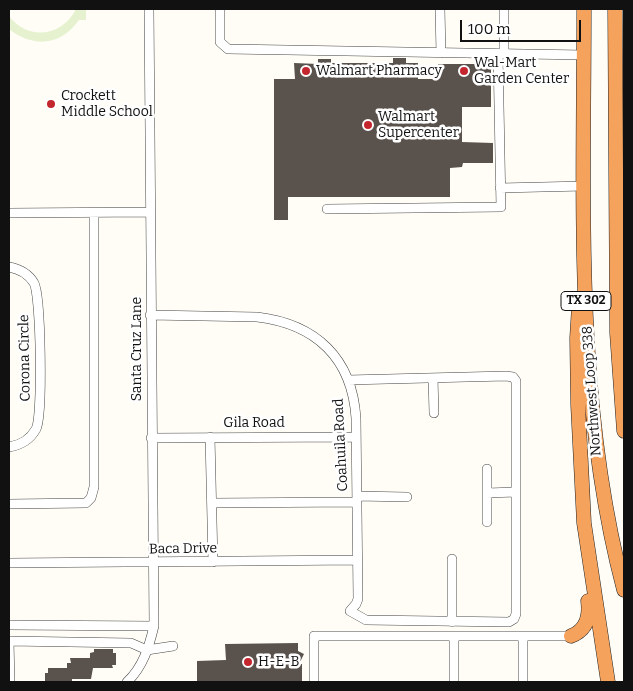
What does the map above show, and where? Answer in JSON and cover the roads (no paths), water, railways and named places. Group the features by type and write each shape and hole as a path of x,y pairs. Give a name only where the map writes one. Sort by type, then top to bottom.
{"highway":[{"name":"Northwest Loop 338","path":"584,9 583,243 590,383 595,444 604,505 624,590"},
{"name":"Northwest Loop 338","path":"615,9 617,333 624,431"},
{"path":"616,130 624,279"},
{"path":"583,243 577,338 584,523 608,682"},
{"path":"571,636 584,628 589,614 580,544 576,468 580,441"}],"street":[{"name":"Santa Cruz Lane","path":"127,682 140,667 154,626 149,9"},
{"path":"220,9 220,42 228,49 584,55"},
{"path":"440,9 440,53"},
{"path":"327,209 500,207 501,54 504,9"},
{"path":"500,188 584,186"},
{"path":"9,504 86,503 91,498 94,487 94,212"},
{"path":"9,213 150,212"},
{"name":"Corona Circle","path":"9,267 22,270 28,275 35,287 39,322 40,405 39,422 32,436 19,445 9,447"},
{"name":"Coahuila Road","path":"150,315 275,319 292,324 322,342 334,355 348,380 355,403 358,599 350,611 366,620 452,622"},
{"path":"348,380 506,376 516,380 516,614 514,619 502,623 452,622 452,559"},
{"path":"433,378 434,413"},
{"path":"210,437 213,562"},
{"name":"Gila Road","path":"151,438 356,437"},
{"path":"487,469 488,522"},
{"path":"487,493 516,492"},
{"path":"212,503 406,497"},
{"name":"Baca Drive","path":"9,562 153,563 358,560"},
{"path":"9,625 154,626"},
{"path":"314,682 314,636 571,636"},
{"path":"454,636 454,682"},
{"path":"523,636 523,682"},
{"path":"10,682 9,641 131,643 147,650 173,646"}],"place":[{"name":"Walmart Pharmacy","path":"306,71"},
{"name":"Wal-Mart Garden Center","path":"464,71"},
{"name":"Crockett Middle School","path":"51,104"},
{"name":"Walmart Supercenter","path":"368,125"},
{"name":"H-E-B","path":"248,662"}]}
